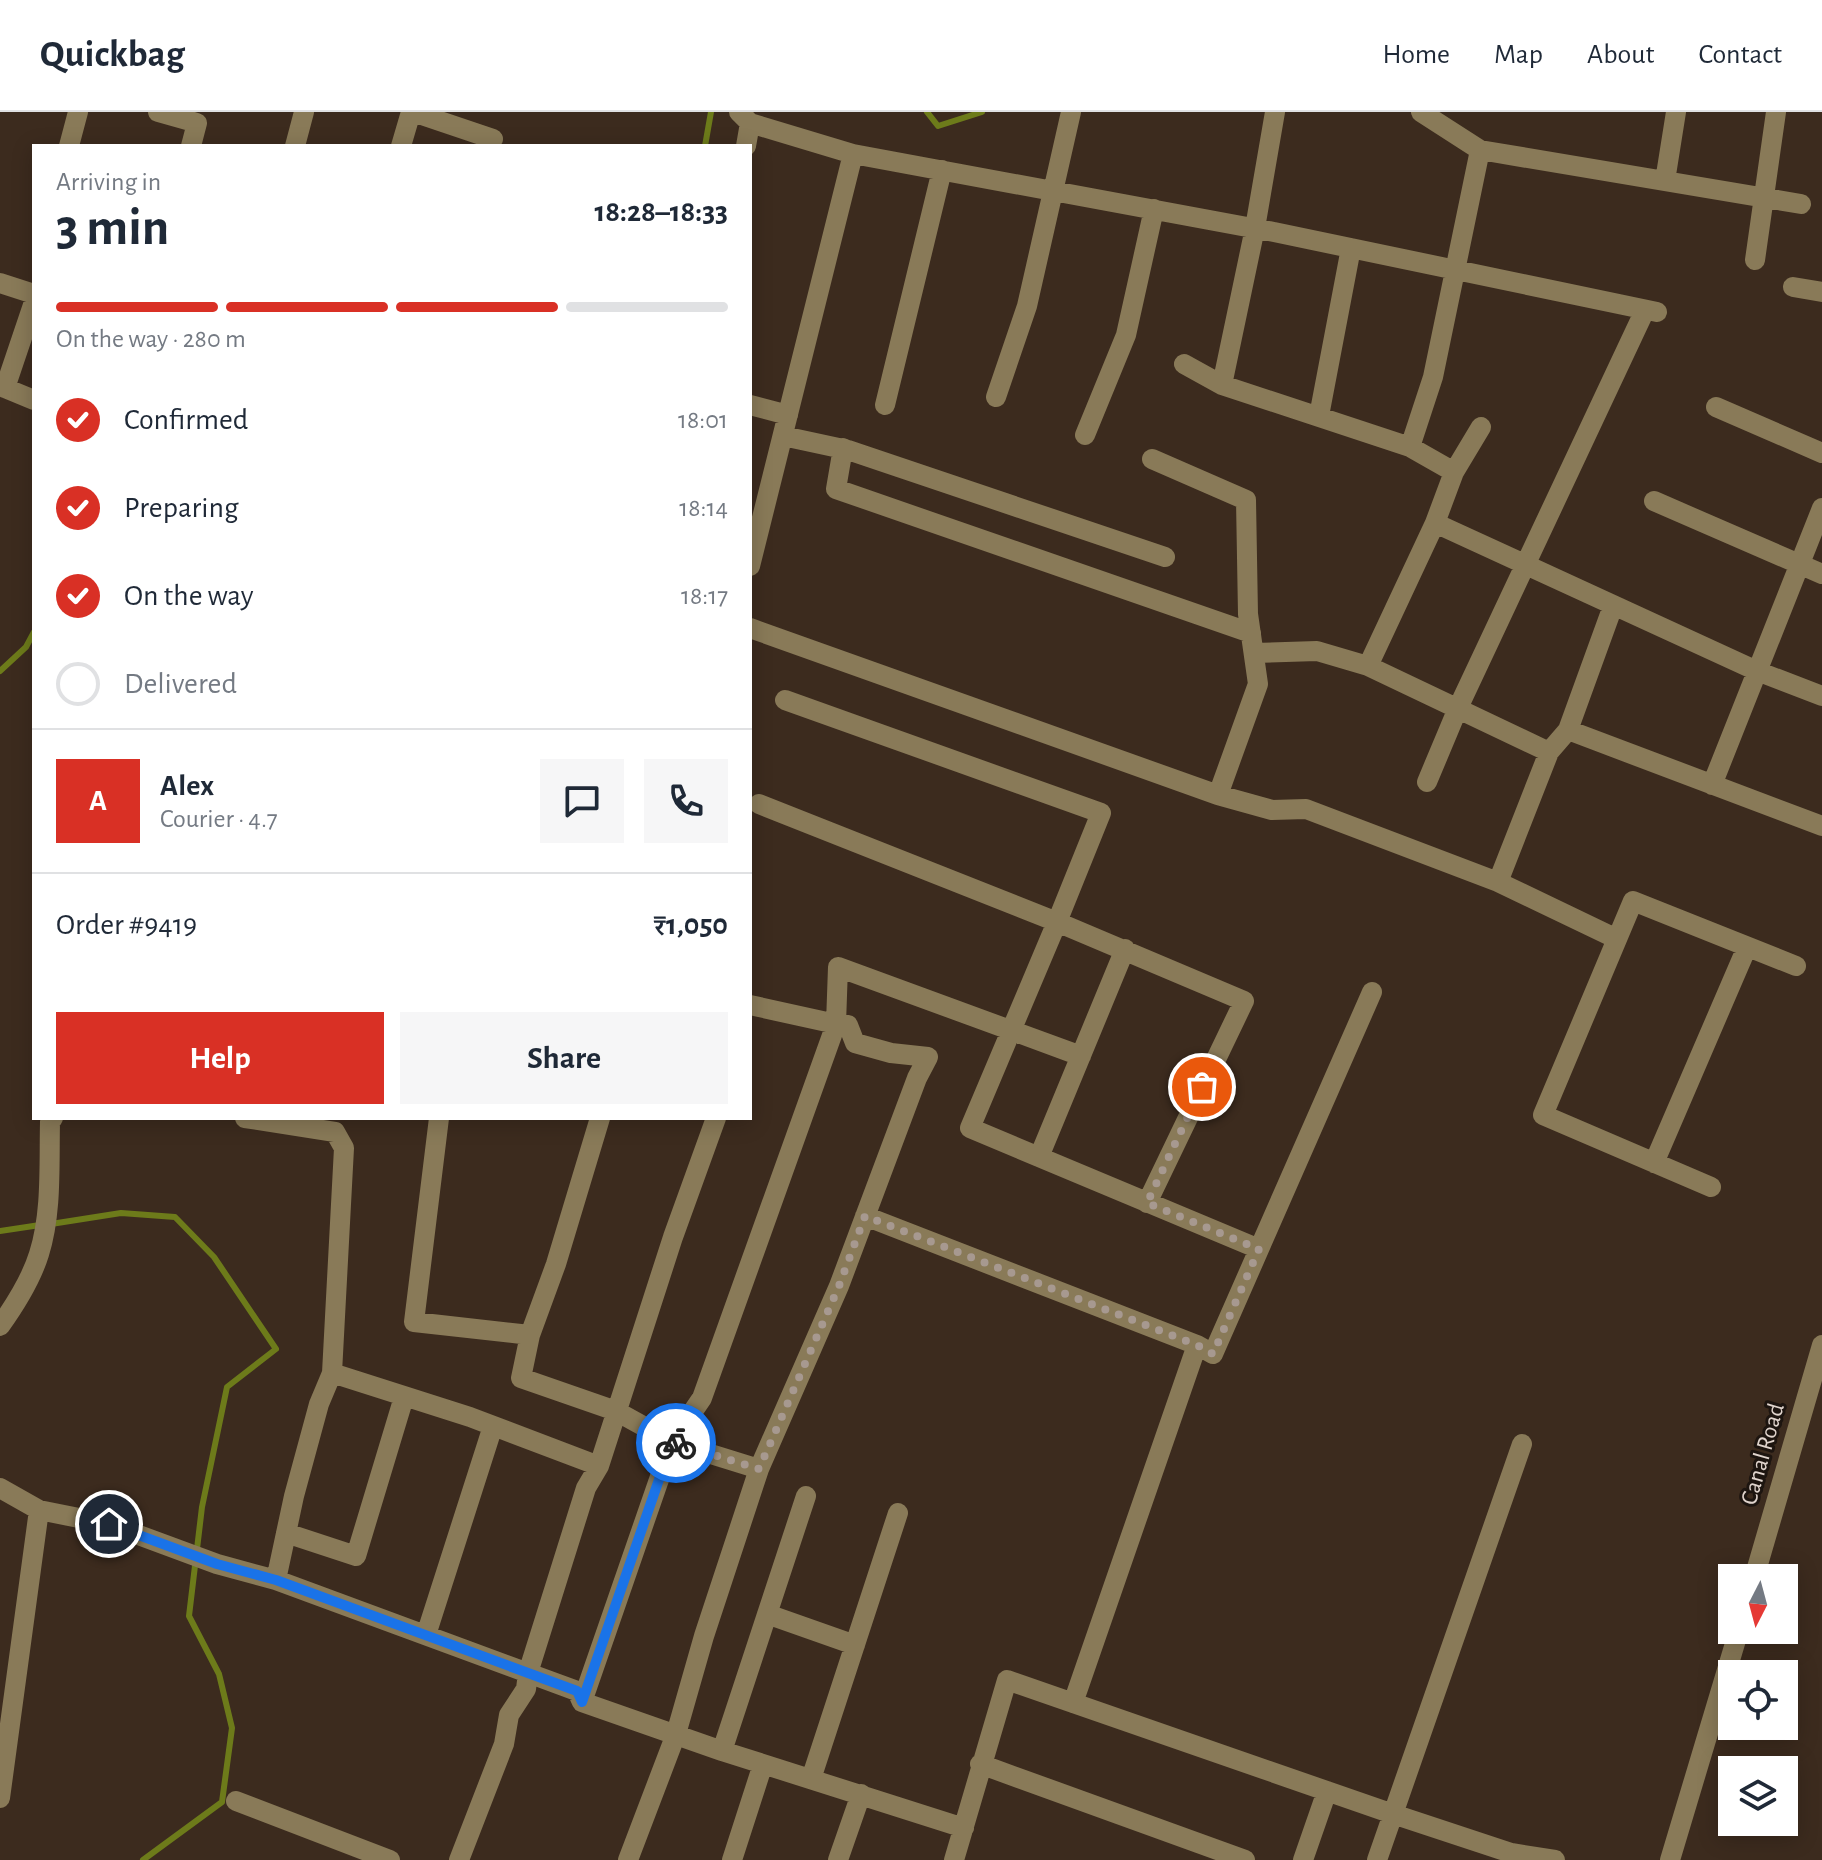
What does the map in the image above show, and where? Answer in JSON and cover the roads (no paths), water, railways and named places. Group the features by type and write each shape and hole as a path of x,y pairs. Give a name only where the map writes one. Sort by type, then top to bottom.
{"street":[{"path":"70,144 78,112"},
{"path":"158,112 198,118 192,144"},
{"path":"296,144 304,112"},
{"path":"402,144 412,112 493,139"},
{"path":"996,397 1027,306 1071,112"},
{"path":"1222,385 1255,228 1275,112"},
{"path":"1421,112 1480,150 1801,204"},
{"path":"1665,181 1676,112"},
{"path":"1755,260 1776,112"},
{"path":"746,144 744,116 853,154 1255,228 1651,311 1526,565 1458,708 1427,782"},
{"path":"1410,447 1433,377 1480,150"},
{"path":"752,558 853,154"},
{"path":"885,405 942,170"},
{"path":"1085,435 1126,335 1154,209"},
{"path":"1319,416 1351,248"},
{"path":"0,283 32,293"},
{"path":"1793,287 1822,292"},
{"path":"32,307 2,387 32,399"},
{"path":"1184,364 1222,385 1410,447 1454,472"},
{"path":"752,406 788,415"},
{"path":"1716,407 1822,453"},
{"path":"1368,666 1435,523 1454,472 1481,427"},
{"path":"783,436 843,448 1165,557"},
{"path":"843,448 836,489 1252,643 1317,651 1368,666 1549,752"},
{"path":"1152,459 1246,500 1248,614 1258,684 1218,795"},
{"path":"1654,501 1822,574"},
{"path":"1712,785 1822,508"},
{"path":"1435,523 1757,671 1822,696"},
{"path":"1498,882 1549,752 1568,730 1613,606"},
{"path":"752,629 1218,795 1272,810 1306,809 1498,882 1617,939"},
{"path":"785,700 1101,813 970,1128 1259,1249"},
{"path":"1568,730 1822,826"},
{"path":"759,804 1125,949 1244,1001 1147,1203"},
{"path":"1711,1187 1543,1115 1633,901 1796,966"},
{"path":"1654,1163 1747,947"},
{"path":"1039,1157 1125,949"},
{"path":"582,1702 672,1442 702,1398 836,1024 838,967 1081,1056"},
{"path":"865,1216 1197,1345 1213,1354 1372,992"},
{"path":"628,1860 676,1734 704,1636 759,1469 839,1286 917,1078 928,1057 891,1053 855,1043 848,1025 752,1005"},
{"path":"0,1326 18,1299 39,1255 47,1201 53,1120"},
{"path":"258,1120 335,1132 344,1148 332,1373 319,1404 276,1580"},
{"path":"439,1120 414,1322 530,1335"},
{"path":"599,1120 556,1264 530,1335 521,1378 616,1411 672,1442 759,1469"},
{"path":"459,1860 504,1744 509,1715 526,1689 528,1673 586,1488 599,1466 673,1237 715,1120"},
{"path":"1073,1703 1197,1345"},
{"name":"Canal Road","path":"1758,1564 1822,1345"},
{"path":"332,1373 493,1426 599,1466"},
{"path":"286,1533 356,1556 404,1397"},
{"path":"426,1635 493,1426"},
{"path":"1377,1860 1522,1444"},
{"path":"0,1488 39,1510 109,1524 426,1635 577,1691 582,1702 722,1751 964,1828"},
{"path":"722,1751 806,1496"},
{"path":"0,1798 39,1510"},
{"path":"811,1779 898,1513"},
{"path":"767,1614 855,1645"},
{"path":"1670,1860 1735,1644"},
{"path":"956,1859 980,1764 1007,1680 1511,1853 1555,1860"},
{"path":"732,1860 763,1764"},
{"path":"980,1764 1245,1860"},
{"path":"1303,1860 1327,1791"},
{"path":"838,1860 861,1794"},
{"path":"236,1801 390,1860"}],"waterway":[{"path":"705,144 711,112"},
{"path":"927,112 938,126 982,112"},
{"path":"0,671 26,647 32,636"},
{"path":"51,1224 121,1213 175,1217 214,1257 276,1349 227,1387 202,1507 189,1616 219,1674 232,1728 222,1802 143,1860"},
{"path":"0,1231 40,1225"}]}
